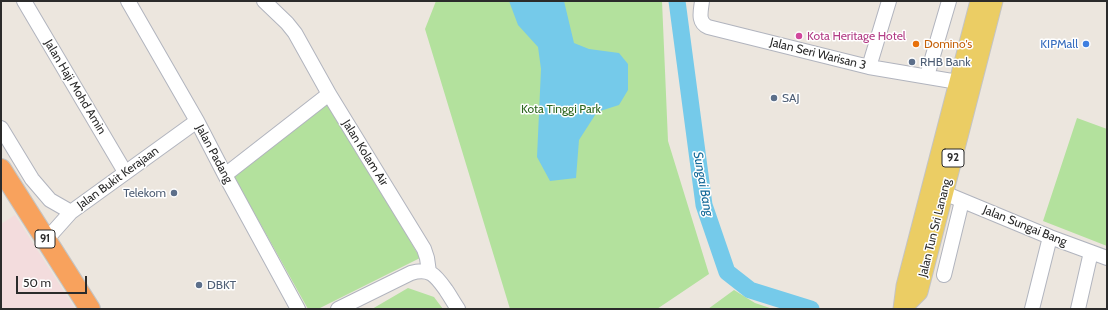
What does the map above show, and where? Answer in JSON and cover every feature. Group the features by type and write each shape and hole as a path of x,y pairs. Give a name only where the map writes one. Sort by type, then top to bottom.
{"highway":[{"name":"91","path":"1,169 90,309"}],"main road":[{"name":"Jalan Tun Sri Lanang","path":"902,309 904,286 979,1"},
{"name":"Jalan Tun Sri Lanang","path":"902,309 919,292 994,1"}],"street":[{"name":"Jalan Haji Mohd Amin","path":"24,1 126,172"},
{"name":"Jalan Padang","path":"128,1 197,122 298,309"},
{"name":"Jalan Kolam Air","path":"264,1 287,23 295,33 329,94 424,249 429,272"},
{"name":"Jalan Seri Warisan 3","path":"702,1 700,19 705,26 708,27 870,67 958,82"},
{"path":"870,67 889,1"},
{"path":"927,76 949,1"},
{"path":"225,175 329,94"},
{"name":"Jalan Bukit Kerajaan","path":"46,240 71,212 197,122"},
{"path":"1,128 21,162 37,185 50,200 71,212"},
{"name":"Jalan Sungai Bang","path":"944,193 1050,237 1107,258"},
{"path":"944,275 962,200"},
{"path":"1032,309 1050,237"},
{"path":"1078,309 1091,252"},
{"path":"338,309 418,271 429,272 438,279 458,309"}],"shaded area":[{"path":"15,215 75,309 1,309 1,224"}],"green space":[{"name":"Kota Tinggi Park","path":"436,1 662,1 668,141 709,274 657,309 510,309 425,29"},
{"path":"324,103 332,104 420,258 318,309 308,309 233,175"},
{"path":"1077,118 1107,129 1107,246 1043,221"},
{"path":"408,288 434,297 443,309 372,309"},
{"path":"734,290 755,303 773,309 708,309"}],"water":[{"path":"509,1 564,1 574,43 589,49 619,53 628,64 628,90 619,105 597,112 579,140 576,178 550,181 537,157 541,69 538,47 518,25"}],"waterway":[{"name":"Sungai Bang","path":"677,1 704,205 727,272 750,290 811,309"}],"place":[{"name":"Kota Heritage Hotel","path":"799,36"},
{"name":"Domino's","path":"916,44"},
{"name":"KIPMall","path":"1086,44"},
{"name":"RHB Bank","path":"912,62"},
{"name":"SAJ","path":"774,98"},
{"name":"Telekom","path":"174,193"},
{"name":"DBKT","path":"199,285"}]}
